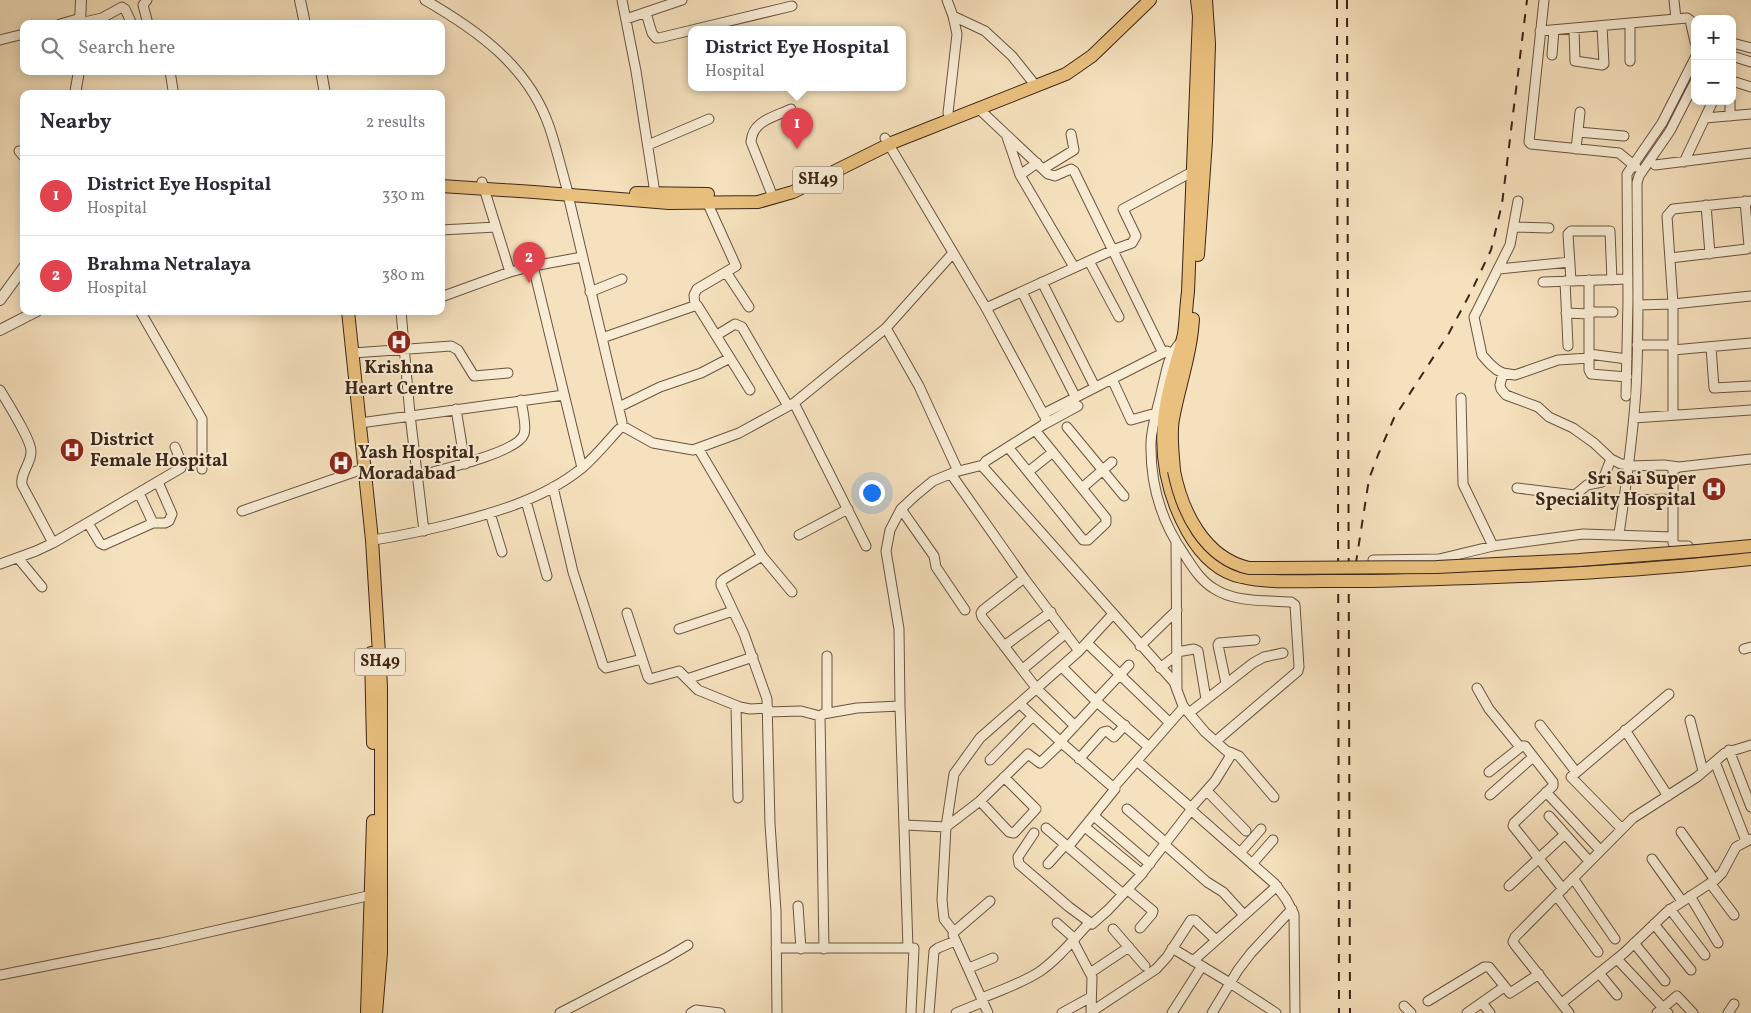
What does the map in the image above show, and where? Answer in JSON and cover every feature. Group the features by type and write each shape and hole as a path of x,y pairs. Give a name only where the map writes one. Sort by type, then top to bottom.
{"main road":[{"name":"SH49","path":"567,192 753,195 771,192 791,185 948,114 1068,65 1081,55 1138,0"},
{"name":"SH49","path":"445,186 483,186 567,192 669,203 758,202 793,192 886,142 979,109 1066,74 1092,56 1150,0"},
{"path":"1197,0 1192,172 1194,245 1192,334 1172,425 1170,471 1187,511 1202,537 1218,552 1249,568 1437,567 1579,560 1697,551 1747,553"},
{"path":"1206,0 1209,44 1206,141 1188,292 1162,435 1178,514 1196,546 1206,558 1218,567 1242,577 1314,581 1480,579 1693,565 1747,553"},
{"name":"SH49","path":"445,180 483,186"},
{"name":"SH49","path":"341,315 367,550 372,680 376,894 381,953 376,1013"},
{"name":"SH49","path":"348,315 372,540 381,686 376,894 367,1013"}],"street":[{"path":"80,20 82,0"},
{"path":"146,20 143,5 147,0"},
{"path":"300,0 304,20"},
{"path":"306,0 311,20"},
{"path":"425,0 449,14 491,44 514,66 536,98 548,125 567,192 623,426 653,443 693,450 739,433 791,404 886,328 953,253"},
{"path":"622,0 636,70 655,193"},
{"path":"626,19 682,0"},
{"path":"947,0 953,16 956,34 948,114"},
{"path":"1544,0 1528,140 1530,144 1618,153 1637,168"},
{"path":"1674,0 1676,19"},
{"path":"708,26 792,6"},
{"path":"87,20 102,18 122,7 130,20"},
{"path":"646,12 652,33 656,38 688,31"},
{"path":"953,16 985,31 1012,56 1032,81"},
{"path":"1540,32 1687,18 1691,24"},
{"path":"1630,24 1630,61"},
{"path":"1574,28 1575,61 1602,65 1604,64 1602,26"},
{"path":"1552,55 1554,30"},
{"path":"0,40 20,35"},
{"path":"1736,44 1751,48"},
{"path":"1619,534 1636,390 1637,346 1634,309 1637,168 1694,60"},
{"path":"1736,60 1751,62"},
{"path":"76,90 78,75"},
{"path":"171,75 173,90"},
{"path":"317,75 318,90"},
{"path":"322,75 324,90"},
{"path":"1736,83 1751,87"},
{"path":"1626,396 1627,359 1634,309 1628,279 1627,174 1637,168 1670,131 1691,90"},
{"path":"1684,162 1711,105"},
{"path":"1730,105 1730,116"},
{"path":"771,192 751,142 751,135 759,124 791,109"},
{"path":"979,109 1052,176 1071,169 1074,171 1164,353"},
{"path":"1576,149 1580,112"},
{"path":"1705,118 1751,114"},
{"path":"648,145 710,119"},
{"path":"1578,132 1624,136"},
{"path":"1020,175 1074,150 1071,134"},
{"path":"1007,135 1020,175 1074,268"},
{"path":"886,142 986,308 1043,414 1046,422 1044,425"},
{"path":"1655,165 1751,153"},
{"path":"986,308 1132,243 1136,236 1123,210 1192,172"},
{"path":"483,186 510,272"},
{"path":"1518,201 1510,245 1475,314 1474,322 1482,355 1490,364 1503,373 1515,375 1558,360 1589,356 1627,359"},
{"path":"1670,258 1747,249 1749,246 1748,201 1673,209 1669,212 1668,216 1670,258 1673,304 1673,415"},
{"path":"707,202 736,263 734,268 697,289 694,295 695,304 699,306 750,390"},
{"path":"1706,206 1710,254"},
{"path":"445,230 496,227"},
{"path":"1514,227 1549,228"},
{"path":"1568,346 1566,313 1570,262 1569,232 1608,230 1611,233 1612,280"},
{"path":"445,296 510,272 582,257"},
{"path":"1089,261 1119,317"},
{"path":"1499,269 1570,262"},
{"path":"533,266 582,468"},
{"path":"0,300 20,272"},
{"path":"726,272 749,307"},
{"path":"590,292 622,279"},
{"path":"1543,282 1628,279"},
{"path":"1589,280 1589,370 1591,374 1626,377"},
{"path":"1042,282 1096,387"},
{"path":"1022,292 1077,402"},
{"path":"1634,309 1751,296"},
{"path":"602,338 695,304"},
{"path":"1566,313 1613,312"},
{"path":"0,330 29,315"},
{"path":"142,315 202,419 202,469"},
{"path":"402,315 410,415 424,531"},
{"path":"717,335 735,324 742,327 791,404 866,546"},
{"path":"886,328 919,386 954,472 1024,578 1079,651"},
{"path":"1179,344 1096,387 1044,425 986,460 984,468 1140,646 1174,682 1186,710 1205,732 1238,756 1274,797"},
{"path":"1179,344 1171,354 1156,413 1151,442 1154,482 1162,515 1176,542 1196,572 1204,581 1220,593 1236,598 1291,602 1295,605 1298,671 1216,741"},
{"path":"1637,346 1673,348 1751,344"},
{"path":"353,354 451,346 458,350 474,376 508,373"},
{"path":"1711,347 1714,388 1751,386"},
{"path":"619,407 660,387 701,373 730,358"},
{"path":"1503,373 1500,385 1506,395 1515,400 1534,405 1549,417 1573,428 1611,458 1626,465 1679,467 1751,459"},
{"path":"1112,379 1131,420 1156,413"},
{"path":"0,390 30,444 31,455 22,477 22,485 53,543"},
{"path":"360,422 564,395"},
{"path":"1462,398 1463,484 1493,546"},
{"path":"417,476 466,464 496,453 521,440 525,431 522,400"},
{"path":"1043,414 1077,402"},
{"path":"456,408 466,464"},
{"path":"1634,418 1751,410"},
{"path":"372,540 424,531 526,501 553,487 582,468 623,426"},
{"path":"1067,427 1124,496"},
{"path":"1008,447 1086,541 1088,540 1106,523 1106,520 1035,430"},
{"path":"0,564 53,543 140,493 182,466 175,447"},
{"path":"698,448 762,556 792,592"},
{"path":"1028,472 1053,452"},
{"path":"1517,488 1575,495 1587,485 1602,482 1611,458"},
{"path":"1082,488 1112,462"},
{"path":"908,948 899,629 886,551 890,530 901,509 916,495 933,482 954,472 984,465"},
{"path":"1679,467 1674,470 1674,543 1680,547 1721,544 1747,553"},
{"path":"242,511 357,471"},
{"path":"88,523 100,543 104,546 153,522 165,523 171,518 172,514 158,482"},
{"path":"553,487 573,572 603,665 606,668 642,659"},
{"path":"140,493 153,522"},
{"path":"1624,500 1673,499"},
{"path":"526,501 547,576"},
{"path":"799,535 848,509"},
{"path":"901,509 934,556 936,567 965,610"},
{"path":"490,513 502,552"},
{"path":"1373,560 1439,559 1493,546 1583,534 1673,536"},
{"path":"1176,542 1177,690"},
{"path":"30,572 36,551"},
{"path":"762,556 721,582 721,585 752,656 766,694 777,1013"},
{"path":"18,558 42,586"},
{"path":"1024,578 981,613 1037,689 1075,726"},
{"path":"1140,646 1177,610"},
{"path":"679,629 733,611"},
{"path":"1004,646 1050,612"},
{"path":"627,613 650,679 676,671 682,673 698,690 745,708 801,711 823,715 856,708 900,706"},
{"path":"988,1013 955,936 944,919 942,900 946,827 954,774 980,738 1062,667 1113,614"},
{"path":"1023,670 1066,633"},
{"path":"1226,683 1219,644 1256,640"},
{"path":"1087,643 1170,723"},
{"path":"1160,668 1177,654 1194,649 1198,651 1206,699"},
{"path":"1048,864 1085,827 1115,791 1114,787 1170,723 1186,710 1206,699 1259,659 1283,653"},
{"path":"687,679 752,656"},
{"path":"824,949 823,715 827,656"},
{"path":"905,825 946,827 980,801 1028,754 1040,764 1129,665"},
{"path":"1062,667 1097,701 1150,746"},
{"path":"1477,688 1489,709 1520,747"},
{"path":"1622,829 1572,779 1572,775 1669,694"},
{"path":"1020,704 1060,742 1114,787"},
{"path":"736,706 738,798"},
{"path":"990,760 1033,716"},
{"path":"1690,720 1703,771"},
{"path":"1540,725 1576,772"},
{"path":"1080,759 1103,732 1107,731 1114,737 1125,726"},
{"path":"1625,730 1668,796"},
{"path":"1569,1013 1513,942 1515,938 1633,818 1668,796 1729,750 1751,745"},
{"path":"1489,772 1520,747 1525,746 1553,782 1553,786 1513,826 1538,859 1598,952"},
{"path":"1729,750 1751,808"},
{"path":"956,1013 1038,972 1056,958 1089,923 1094,923 1126,892 1150,864 1191,809 1207,791 1231,757 1230,752"},
{"path":"1490,795 1533,757"},
{"path":"1137,761 1277,886 1294,914 1295,1013"},
{"path":"1562,1003 1634,943 1670,909 1713,882 1722,873 1736,847 1749,840 1715,762"},
{"path":"980,801 1009,832 1014,833 1036,809 1004,777"},
{"path":"1207,791 1246,831"},
{"path":"1546,792 1600,850"},
{"path":"1127,808 1207,882 1223,892 1244,915"},
{"path":"1094,816 1150,864"},
{"path":"1549,816 1589,861"},
{"path":"1085,827 1142,874"},
{"path":"1046,828 1066,846 1153,912 1140,928"},
{"path":"1240,853 1261,829"},
{"path":"1681,832 1734,915"},
{"path":"1034,833 1018,857 1019,864 1089,923"},
{"path":"1509,886 1565,834"},
{"path":"1252,864 1273,840"},
{"path":"1652,859 1686,899 1718,943"},
{"path":"1573,878 1615,939"},
{"path":"1194,960 1277,886"},
{"path":"0,974 161,943 376,894"},
{"path":"928,1013 934,951 955,936 990,901"},
{"path":"798,906 801,949"},
{"path":"1670,909 1705,955"},
{"path":"1212,1013 1251,953 1292,910"},
{"path":"1091,1012 1156,969 1182,931 1193,919 1216,940"},
{"path":"1057,923 1074,940 1090,973 1092,982 1091,1012"},
{"path":"1654,924 1691,970"},
{"path":"1114,929 1145,966"},
{"path":"1634,943 1664,981"},
{"path":"560,1013 688,945"},
{"path":"1090,973 1129,947"},
{"path":"776,948 914,948 911,1013"},
{"path":"1172,948 1276,1013"},
{"path":"968,968 993,958"},
{"path":"1616,958 1663,1011 1677,996 1692,1013"},
{"path":"1172,1013 1202,966"},
{"path":"1428,1000 1484,967 1489,967 1504,987 1512,992 1538,974"},
{"path":"1599,973 1617,995"},
{"path":"1467,1013 1504,987"},
{"path":"1062,1013 1091,997"},
{"path":"1482,1002 1490,1013"},
{"path":"1728,1013 1734,1004"},
{"path":"691,1013 696,1010 720,1013"}],"railway":[{"path":"1337,0 1339,1013"},
{"path":"1347,0 1350,1013"},
{"path":"1353,582 1369,479 1378,455 1394,418 1449,333 1491,250 1502,204 1527,0"}],"place":[{"name":"District Eye Hospital","path":"797,149"},
{"name":"Brahma Netralaya","path":"529,283"},
{"name":"Krishna Heart Centre","path":"399,342"},
{"name":"District Female Hospital","path":"72,450"},
{"name":"Yash Hospital, Moradabad","path":"341,463"},
{"name":"Sri Sai Super Speciality Hospital","path":"1714,489"}]}
